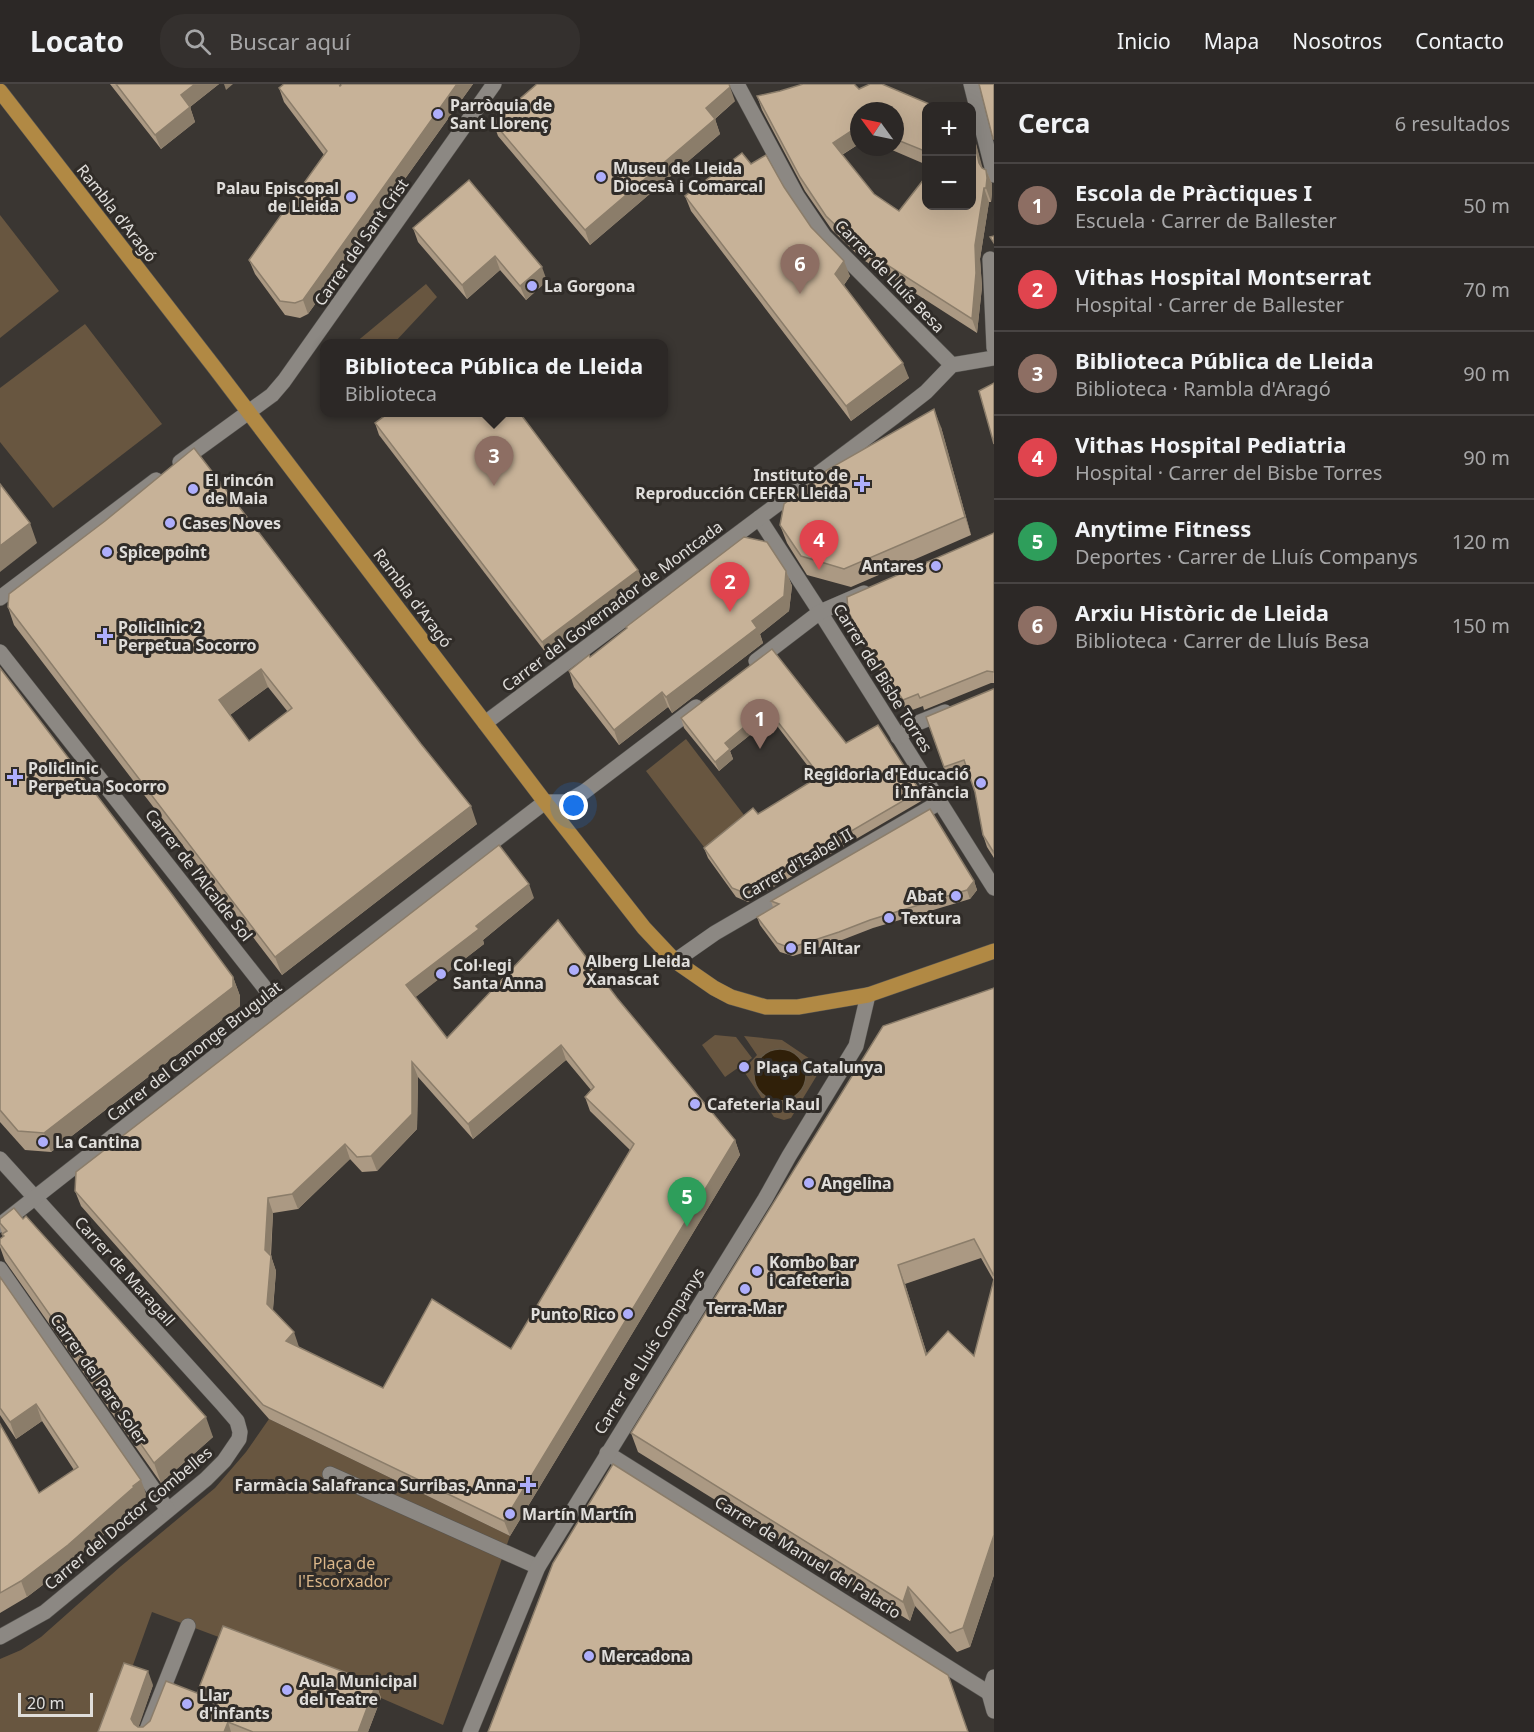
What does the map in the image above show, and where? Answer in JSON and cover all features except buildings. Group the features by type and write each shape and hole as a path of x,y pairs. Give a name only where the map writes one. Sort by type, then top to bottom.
{"main road":[{"name":"Rambla d'Aragó","path":"0,91 545,802 644,928 675,961 722,993 766,1007 798,1007 868,995 994,951"}],"street":[{"name":"Carrer del Sant Crist","path":"0,598 272,395 495,84"},
{"name":"Carrer de Lluís Besa","path":"737,84 753,102 797,196 824,236 952,365"},
{"path":"971,84 994,175"},
{"path":"990,259 994,348"},
{"path":"952,365 994,358"},
{"name":"Carrer del Governador de Montcada","path":"485,723 926,392 952,365"},
{"name":"Carrer del Bisbe Torres","path":"759,518 994,888"},
{"path":"745,669 820,612 875,588"},
{"name":"Carrer de l'Alcalde Sol","path":"0,652 279,1006"},
{"path":"545,802 567,802 584,792 707,698"},
{"path":"898,737 915,724 955,708"},
{"name":"Carrer del Canonge Brugulat","path":"0,1225 279,1006 545,802"},
{"name":"Carrer d'Isabel II","path":"675,961 715,933 940,802"},
{"name":"Carrer de Lluís Companys","path":"470,1732 538,1567 765,1199 856,1046 868,995"},
{"name":"Carrer de Maragall","path":"0,1160 224,1406"},
{"name":"Carrer del Pare Soler","path":"0,1269 168,1510"},
{"name":"Carrer del Doctor Combelles","path":"0,1637 45,1612 206,1479 224,1461 239,1439 240,1432 237,1421 224,1406"},
{"name":"Carrer de Manuel del Palacio","path":"607,1453 991,1693"},
{"path":"330,1474 538,1567"},
{"path":"146,1732 188,1626"},
{"path":"994,1677 991,1693 994,1711"}],"green space":[{"path":"0,215 59,291 0,338"},
{"path":"426,284 437,297 398,339 360,339"},
{"path":"85,324 162,424 53,508 0,442 0,388"},
{"path":"686,739 747,819 707,851 646,771"},
{"path":"715,1035 736,1037 752,1058 725,1077 702,1045"},
{"path":"744,1036 782,1040 822,1067 791,1118 784,1120 774,1117 743,1070 757,1055"},
{"name":"Plaça de l'Escorxador","path":"269,1419 510,1536 443,1725 381,1698 152,1612 109,1732 0,1732 0,1659 21,1650 41,1637 215,1488 246,1452"}],"shaded area":[{"path":"780,1049 790,1051 798,1057 804,1065 806,1075 804,1085 798,1093 790,1099 780,1101 770,1099 762,1093 756,1085 754,1075 756,1065 762,1057 770,1051"}],"place":[{"name":"Parròquia de Sant Llorenç","path":"438,114"},
{"name":"Museu de Lleida Diocesà i Comarcal","path":"601,177"},
{"name":"Palau Episcopal de Lleida","path":"351,197"},
{"name":"La Gorgona","path":"532,286"},
{"name":"Arxiu Històric de Lleida","path":"800,294"},
{"name":"Instituto de Reproducción CEFER Lleida","path":"862,484"},
{"name":"Biblioteca Pública de Lleida","path":"494,486"},
{"name":"El rincón de Maia","path":"193,489"},
{"name":"Cases Noves","path":"170,523"},
{"name":"Spice point","path":"107,552"},
{"name":"Antares","path":"936,566"},
{"name":"Vithas Hospital Pediatria","path":"819,570"},
{"name":"Vithas Hospital Montserrat","path":"730,612"},
{"name":"Policlinic 2 Perpetua Socorro","path":"105,636"},
{"name":"Escola de Pràctiques I","path":"760,749"},
{"name":"Policlinic Perpetua Socorro","path":"15,777"},
{"name":"Regidoria d'Educació i Infància","path":"981,783"},
{"name":"Abat","path":"956,896"},
{"name":"Textura","path":"889,918"},
{"name":"El Altar","path":"791,948"},
{"name":"Alberg Lleida Xanascat","path":"574,970"},
{"name":"Col·legi Santa Anna","path":"441,974"},
{"name":"Plaça Catalunya","path":"744,1067"},
{"name":"Cafeteria Raul","path":"695,1104"},
{"name":"La Cantina","path":"43,1142"},
{"name":"Angelina","path":"809,1183"},
{"name":"Anytime Fitness","path":"687,1227"},
{"name":"Kombo bar i cafeteria","path":"757,1271"},
{"name":"Terra-Mar","path":"745,1289"},
{"name":"Punto Rico","path":"628,1314"},
{"name":"Farmàcia Salafranca Surribas, Anna","path":"528,1485"},
{"name":"Martín Martín","path":"510,1514"},
{"name":"Mercadona","path":"589,1656"},
{"name":"Aula Municipal del Teatre","path":"287,1690"},
{"name":"Llar d'infants","path":"187,1704"}]}
